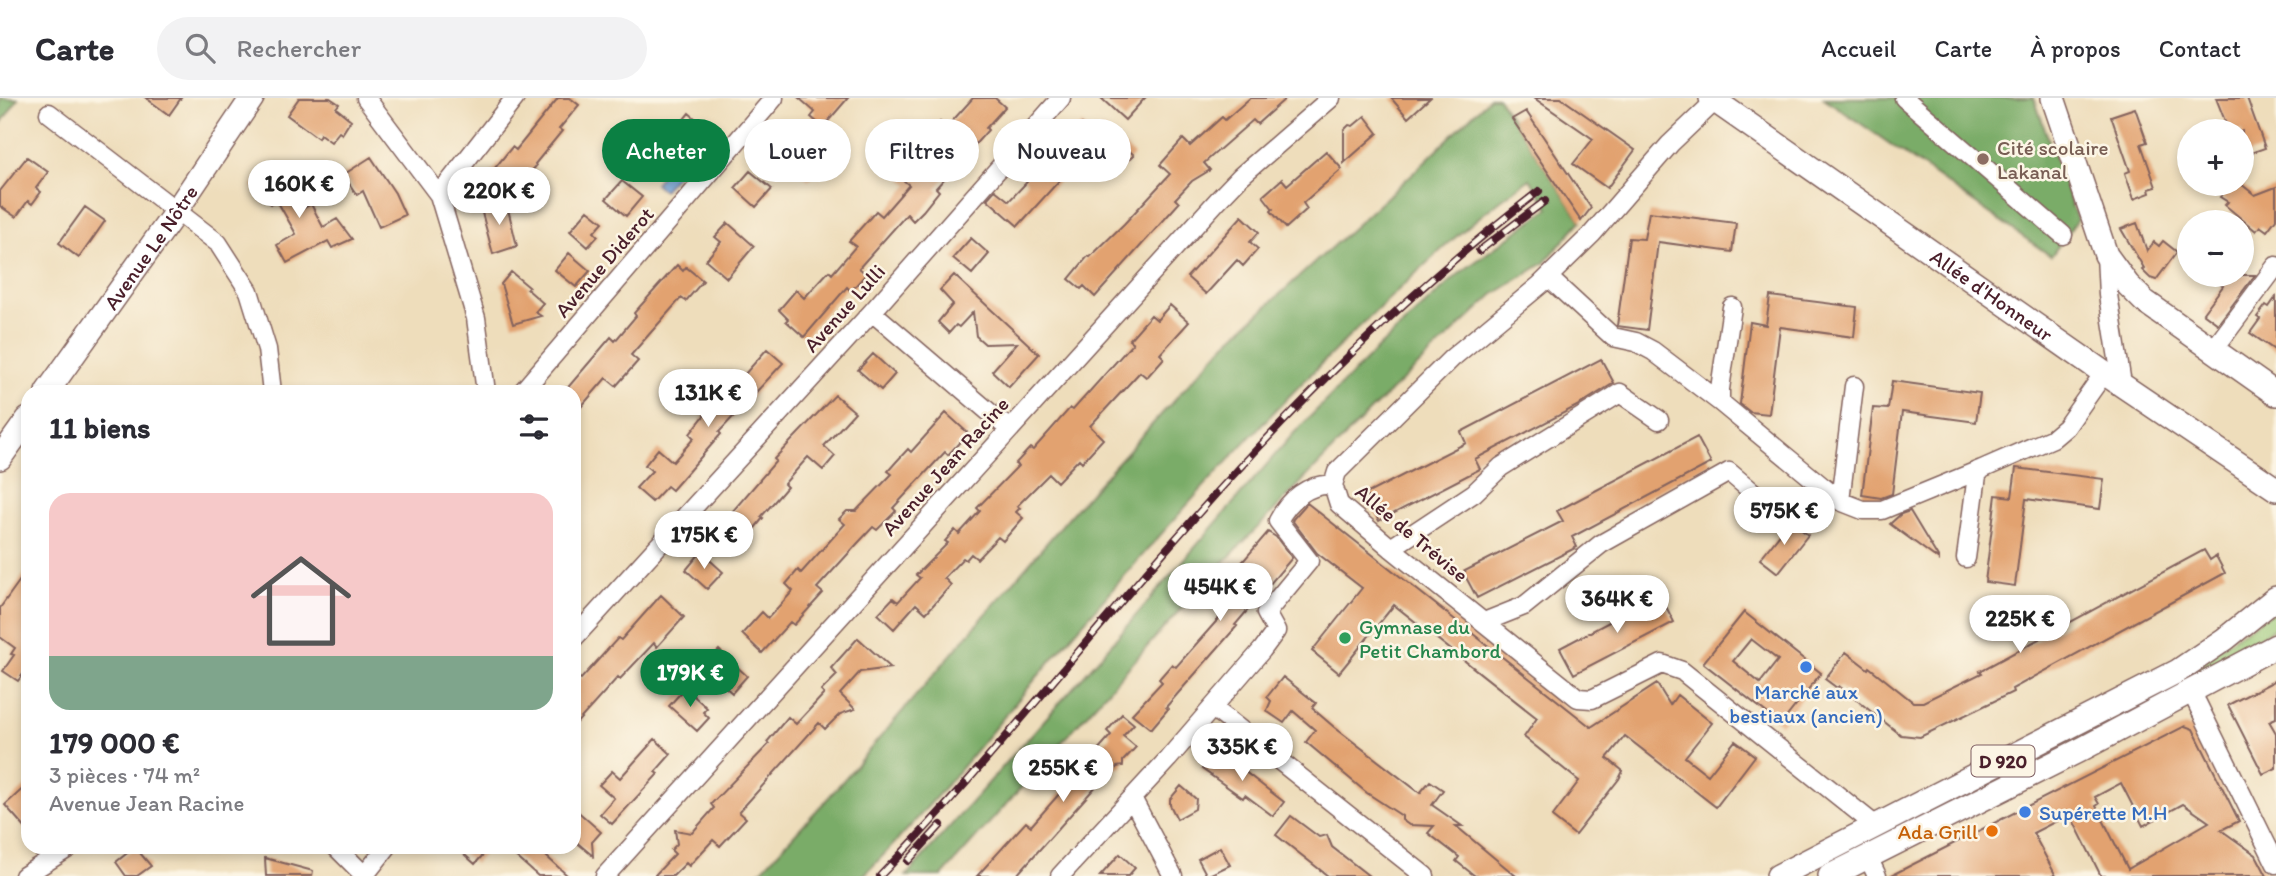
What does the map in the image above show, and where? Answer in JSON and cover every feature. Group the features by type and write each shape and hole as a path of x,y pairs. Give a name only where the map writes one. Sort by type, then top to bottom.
{"main road":[{"name":"Avenue Le Nôtre","path":"52,385 252,98"},
{"path":"2053,98 2106,255 2128,285 2144,300 2276,394"},
{"name":"Allée d'Honneur","path":"1713,100 2113,379 2276,489"},
{"path":"0,458 21,429"},
{"name":"D 920","path":"1778,876 2178,671 2225,639 2276,598"},
{"name":"D 920","path":"1830,876 1873,866 2276,646"}],"street":[{"path":"366,98 439,194 476,318 485,385"},
{"path":"439,194 515,98"},
{"name":"Avenue Diderot","path":"528,385 774,98"},
{"name":"Avenue Lulli","path":"581,630 872,312 1061,98"},
{"name":"Avenue Jean Racine","path":"604,876 1241,176 1331,98"},
{"path":"1904,98 2063,235"},
{"name":"Allée de Trévise","path":"1713,100 1670,144 1632,190 1548,277 1452,358 1335,479 1339,504 1578,698 1592,699 1662,664 1682,671 1876,827"},
{"path":"49,113 218,243 249,291 267,349 271,385"},
{"path":"1548,277 1613,337 1636,342 1653,351 1720,402 1840,501 1863,510 1882,510 2053,438 2113,379 2106,255"},
{"path":"2214,349 2276,266"},
{"path":"1720,402 1732,307"},
{"path":"872,312 1009,429"},
{"path":"1840,501 1854,386"},
{"path":"1391,548 1474,493 1502,467 1620,393 1659,420"},
{"path":"1966,558 1977,475 1982,469"},
{"path":"1485,622 1524,606 1601,544 1729,472 1773,509"},
{"path":"1060,876 1213,708 1276,631 1266,613 1309,561 1278,521 1302,491 1335,479"},
{"path":"2194,690 2196,701 2276,864"},
{"path":"1213,708 1425,876"},
{"path":"1132,798 1173,876"},
{"path":"24,876 59,854"},
{"path":"343,854 364,876 381,854"}],"green space":[{"path":"0,98 18,99 0,125"},
{"path":"1490,98 1498,98 1581,221 1544,263 1493,295 1370,411 1205,582 942,876 906,876 1294,433 1379,347 1460,273 1549,208 1530,179 1489,209 1430,260 1256,430 1144,553 944,789 863,876 756,876 829,797 1080,504 1225,344 1410,176"},
{"name":"Cité scolaire Lakanal","path":"1824,98 2034,98 2077,220 2051,256"},
{"path":"2276,609 2276,628 2147,704 2144,699"}],"water":[{"path":"656,182 670,182 663,190"}],"building":[{"path":"146,98 181,98 169,115"},
{"path":"299,98 330,98 339,104 336,108 351,120 342,134 339,132 331,142 320,134 318,138 287,115"},
{"path":"558,98 570,98 579,105 559,129 562,131 536,166 512,191 490,174 512,147 516,150"},
{"path":"799,98 848,98 830,119 813,119 811,117 815,112"},
{"path":"973,98 995,98 1005,107 979,140 979,119 954,119"},
{"path":"1101,98 1145,98 1124,119"},
{"path":"1250,98 1286,98 1257,124 1253,120 1204,163 1210,170 1192,181 1175,199 1179,203 1095,297 1084,286 1081,289 1069,279 1088,256 1124,224 1170,174 1160,165 1183,139 1190,146 1222,117 1225,120"},
{"path":"1391,98 1430,98 1408,118"},
{"path":"1534,98 1561,98 1635,150 1607,188 1573,164 1593,139"},
{"path":"2216,98 2247,98 2265,148 2254,152 2254,119 2224,119"},
{"path":"2135,108 2147,142 2141,144 2156,187 2149,189 2150,193 2134,199 2125,173 2130,171 2111,116"},
{"path":"1526,111 1591,208 1581,221 1512,119"},
{"path":"689,113 696,119 684,119"},
{"path":"1365,116 1378,133 1344,163 1344,130"},
{"path":"1326,151 1342,169 1303,203 1307,209 1286,228 1271,211 1273,209 1263,196 1282,179 1287,185"},
{"path":"27,157 48,172 36,188 41,192 32,204 28,201 16,217 0,206 0,191"},
{"path":"371,157 395,193 405,215 379,227 363,191 357,195 343,175"},
{"path":"271,166 290,185 280,195 298,211 311,204 323,227 337,219 352,239 332,248 328,241 287,263 277,245 296,234 276,199 271,204 252,186"},
{"path":"744,178 744,182 763,182 772,189 756,207 735,188"},
{"path":"621,182 642,197 626,216 606,199"},
{"path":"905,182 941,182 936,188 939,191 923,211 913,221 907,214 859,268 866,274 851,291 847,287 804,337 786,321 788,319 779,310 796,290 804,298 829,271 832,274 856,246 849,241 876,211 882,216 909,185"},
{"path":"1027,182 1058,182 1018,226 987,199 995,190 1009,201"},
{"path":"2276,187 2276,219 2267,231 2260,226 2256,231 2254,210 2231,210 2225,205 2228,202 2220,197 2254,196"},
{"path":"506,201 517,246 493,254 481,209"},
{"path":"85,207 105,221 79,258 59,243"},
{"path":"588,210 603,222 594,232 598,236 588,247 570,231"},
{"path":"1649,212 1736,223 1732,252 1658,242 1647,330 1617,326 1629,238 1644,239"},
{"path":"1242,216 1259,232 1250,242 1258,249 1243,266 1237,260 1206,294 1187,277"},
{"path":"728,223 754,246 727,278 706,260 721,242 715,237"},
{"path":"2137,223 2147,251 2154,242 2159,246 2163,241 2177,252 2156,280 2142,270 2144,268 2121,229"},
{"path":"971,238 989,254 972,274 953,258"},
{"path":"569,253 590,271 576,287 555,270"},
{"path":"677,265 683,271 686,267 703,281 686,301 681,298 631,355 638,361 616,386 606,378 581,407 581,385 570,385 611,337 615,341 636,316 634,313"},
{"path":"511,272 543,303 535,312 541,316 513,324 501,284"},
{"path":"954,275 1039,354 1009,387 992,371 1017,343 985,344 976,336 973,312 949,333 938,322 953,304 940,290"},
{"path":"2222,287 2246,287 2218,324 2203,313"},
{"path":"1770,296 1857,307 1854,337 1780,327 1769,414 1750,412 1740,404 1750,322 1766,325"},
{"path":"2276,297 2276,351 2250,333 2260,319 2257,317"},
{"path":"1170,305 1189,322 1160,354 1164,358 1148,376 1140,372 1090,426 1103,439 1082,462 1079,459 1057,482 1049,474 1017,506 1020,508 1016,512 1023,518 1003,541 998,537 977,559 971,554 966,560 963,558 944,578 951,585 926,613 916,604 894,629 878,614 893,598 898,602 920,578 916,575 948,543 945,541 955,530 959,534 980,511 977,508 1018,466 1015,464 1030,448 1033,450 1070,408 1073,410 1133,343 1129,340 1151,315 1157,320"},
{"path":"767,349 783,363 719,432 721,434 672,490 667,486 652,502 636,488 652,471 645,465 658,449 673,462 694,438 690,434 714,403 734,381 737,383"},
{"path":"873,354 895,374 881,390 858,370"},
{"path":"1601,359 1614,383 1579,405 1475,459 1480,469 1379,521 1366,494 1466,443 1461,432"},
{"path":"1892,381 1980,393 1976,422 1902,412 1892,494 1881,498 1862,495 1873,408 1888,409"},
{"path":"835,395 855,412 824,446 835,456 823,470 808,457 784,484 787,487 738,549 721,533 726,519 776,461 774,459"},
{"path":"946,413 968,433 948,455 945,452 893,508 896,511 877,530 873,527 858,543 817,588 823,593 794,625 790,622 762,653 742,634 762,612 768,618 793,591 786,584 798,570 801,573 845,524 839,519 847,511 856,511 892,474 888,471 896,462 908,449 911,452"},
{"path":"1697,437 1711,463 1572,537 1577,547 1477,598 1463,572 1563,521 1557,511"},
{"path":"2016,468 2104,479 2100,509 2026,499 2015,586 1985,582 1996,495 2012,497"},
{"path":"1307,503 1591,727 1657,684 1670,705 1677,695 1712,723 1685,757 1708,775 1735,741 1755,756 1716,807 1625,736 1607,758 1623,771 1619,779 1575,835 1552,817 1579,781 1524,737 1537,718 1394,605 1339,673 1312,651 1362,588 1317,553 1292,520"},
{"path":"1910,511 1939,560 1890,524 1901,514"},
{"path":"1790,521 1808,535 1778,573 1760,559"},
{"path":"1268,532 1276,537 1292,558 1166,707 1168,709 1151,729 1132,714 1162,682 1159,679 1172,664 1176,667 1229,607 1214,595"},
{"path":"2204,550 2210,560 2216,556 2225,573 2012,689 2013,692 1920,737 1901,735 1839,686 1837,688 1825,679 1846,652 1913,702 1923,702 1982,673 1980,671"},
{"path":"701,552 723,572 707,589 686,570"},
{"path":"21,579 21,677 18,681 3,671 14,655 11,654 15,648 0,637 0,608"},
{"path":"661,595 684,617 657,647 654,643 620,679 618,677 581,718 581,679 618,638 621,640"},
{"path":"1660,595 1674,622 1574,674 1560,648"},
{"name":"Marché aux bestiaux (ancien)","path":"1744,612 1821,673 1781,724 1703,663","holes":["1751,639 1778,660 1760,683 1733,661"]},
{"path":"858,638 891,668 860,672 840,694 855,709 840,714 825,729 819,723 739,812 746,818 720,846 713,840 689,866 686,863 673,876 654,876 675,854 671,850 677,844 675,830 692,833 714,808 711,804 769,744 767,742 788,717 796,724 824,694 821,691 837,675 831,668"},
{"path":"719,650 747,676 732,693 703,667"},
{"path":"1283,677 1316,703 1312,708 1334,727 1420,793 1430,781 1443,790 1432,805 1462,826 1456,826 1516,876 1475,876 1456,861 1459,857 1428,833 1434,826 1409,825 1402,820 1402,816 1367,793 1306,742 1315,730 1293,711 1284,723 1268,712 1271,701 1267,697"},
{"path":"2276,680 2276,718 2269,721 2276,733 2276,768 2263,774 2228,705"},
{"path":"685,688 707,708 703,712 709,718 697,731 669,706"},
{"path":"1122,714 1134,724 1123,736 1136,747 1123,761 1123,766 1117,767 1108,777 1106,775 1016,876 977,876 1026,822 1031,826 1111,735 1107,731"},
{"path":"2185,726 2193,729 2239,821 2221,830 2256,855 2267,876 2101,876 2070,814 2033,833 2056,876 1890,876","holes":["2121,783 2143,826 2183,804 2209,822 2128,869 2096,806 2099,804 2095,797"]},
{"path":"655,739 671,754 655,772 658,774 612,824 600,814 614,798 599,785 612,771 620,778"},
{"path":"1217,750 1284,802 1273,816 1202,769"},
{"path":"1181,786 1196,799 1195,809 1177,819 1170,799"},
{"path":"21,790 21,823 5,805"},
{"path":"581,814 601,832 592,842 593,856 581,846"},
{"path":"1291,816 1319,837 1327,835 1332,847 1369,876 1328,876 1276,835"},
{"path":"1220,847 1230,865 1207,876 1198,859"},
{"path":"126,854 141,854 151,866 137,876 126,876 116,862"},
{"path":"464,854 484,854 475,864"},
{"path":"513,854 544,854 568,876 538,876"},
{"path":"1120,854 1135,868 1128,876 1100,876"},
{"path":"265,858 313,871 312,876 266,876"}],"railway":[{"path":"880,876 995,750 1222,487 1307,397 1442,270 1539,191"},
{"path":"1479,251 1545,201"},
{"path":"908,861 941,825"}],"place":[{"name":"Cité scolaire Lakanal","path":"1983,159"},
{"name":"Gymnase du Petit Chambord","path":"1345,638"},
{"name":"Marché aux bestiaux (ancien)","path":"1806,667"},
{"name":"Supérette M.H","path":"2025,812"},
{"name":"Ada Grill","path":"1992,831"}]}
